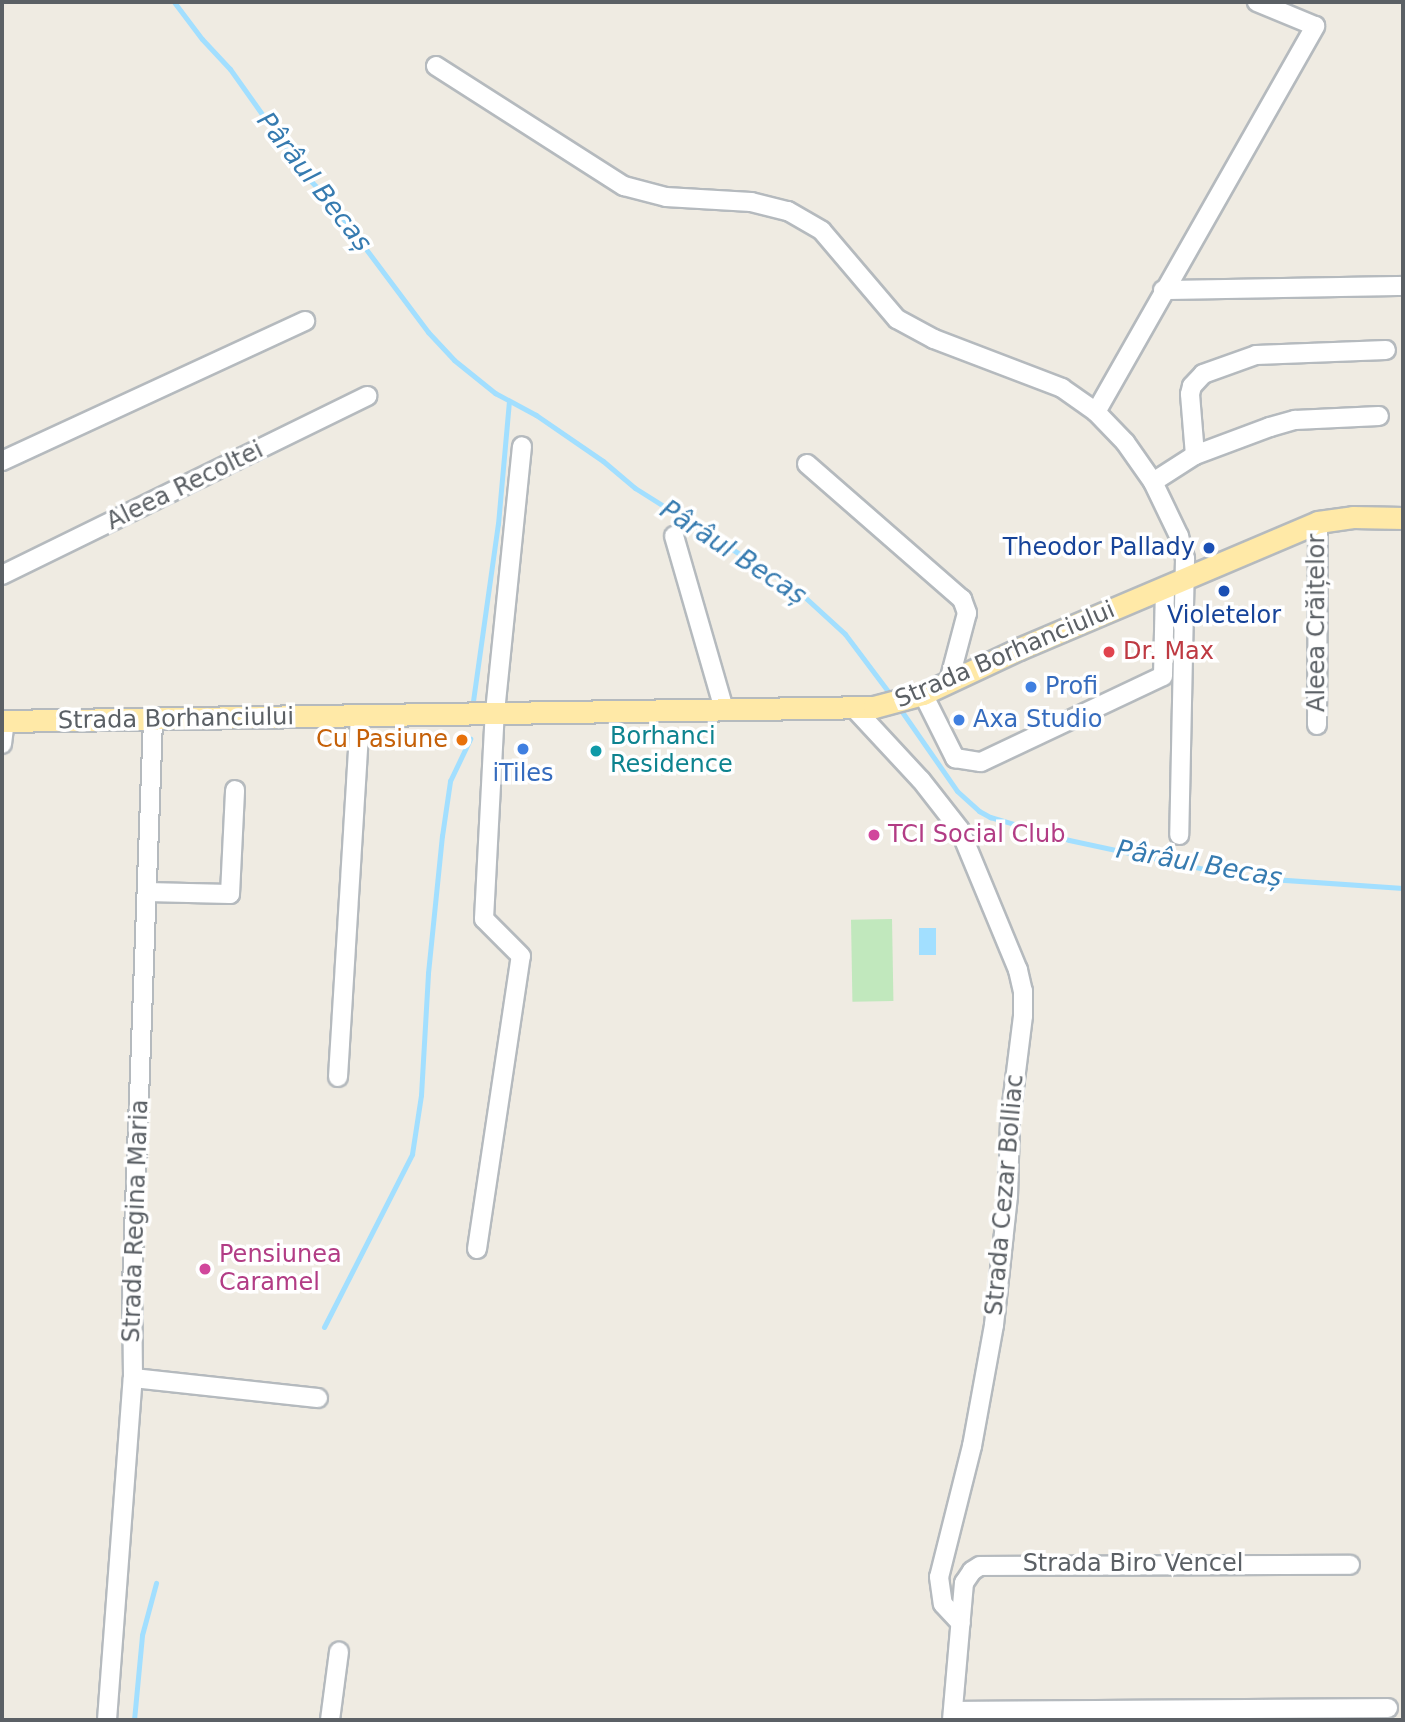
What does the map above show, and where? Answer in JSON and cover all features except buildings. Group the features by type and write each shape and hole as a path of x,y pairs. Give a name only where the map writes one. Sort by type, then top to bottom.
{"main road":[{"name":"Strada Borhanciului","path":"3,721 864,708 919,696 1318,522 1353,517 1403,519"}],"street":[{"path":"1096,412 1315,26 1256,2"},
{"path":"436,66 624,186 666,197 751,202 788,211 822,231 898,319 934,339 1062,388 1096,412 1125,442 1153,482 1179,536 1185,559 1174,583 1163,676 981,762 955,758 919,696"},
{"path":"1163,290 1403,286"},
{"path":"2,461 305,321"},
{"path":"1195,455 1190,394 1192,386 1203,374 1256,355 1386,350"},
{"name":"Aleea Recoltei","path":"2,575 368,396"},
{"path":"1153,482 1195,455 1295,420 1379,416"},
{"path":"477,1249 521,956 484,919 495,712 522,446"},
{"path":"807,464 962,598 967,613 949,681"},
{"name":"Aleea Crăițelor","path":"1317,725 1318,522"},
{"path":"674,537 724,709"},
{"path":"1174,583 1179,835"},
{"name":"Strada Cezar Bolliac","path":"864,708 960,830 1018,971 1023,991 1023,1016 1010,1121 1008,1196 994,1325 972,1446 939,1577 943,1604 961,1623"},
{"path":"338,1077 360,715"},
{"name":"Strada Regina Maria","path":"107,1720 133,1378 132,1287 153,720"},
{"path":"2,744 3,721"},
{"path":"147,892 230,894 235,790"},
{"path":"133,1378 318,1398"},
{"name":"Strada Biro Vencel","path":"961,1623 967,1576 980,1566 991,1564 1350,1565"},
{"path":"961,1623 953,1716 1388,1708"},
{"path":"330,1720 339,1652"}],"green space":[{"path":"892,919 893,1001 852,1002 851,920"}],"water":[{"path":"919,928 936,928 936,955 919,955"}],"waterway":[{"name":"Pârâul Becaș","path":"174,2 202,39 230,69 306,176 330,201 428,332 454,360 495,393 536,415 603,461 635,488 797,590 845,634 893,698"},
{"path":"473,701 498,524 509,401"},
{"name":"Pârâul Becaș","path":"898,706 957,791 990,817 1069,840 1242,877 1403,888"},
{"path":"324,1327 412,1154 421,1095 428,973 442,836 450,781 470,739"},
{"path":"134,1720 142,1635 156,1583"}],"place":[{"name":"Theodor Pallady","path":"1209,548"},
{"name":"Violetelor","path":"1224,591"},
{"name":"Dr. Max","path":"1109,652"},
{"name":"Profi","path":"1031,687"},
{"name":"Axa Studio","path":"959,720"},
{"name":"Cu Pasiune","path":"462,740"},
{"name":"iTiles","path":"523,749"},
{"name":"Borhanci Residence","path":"596,751"},
{"name":"TCI Social Club","path":"874,835"},
{"name":"Pensiunea Caramel","path":"205,1269"}]}
